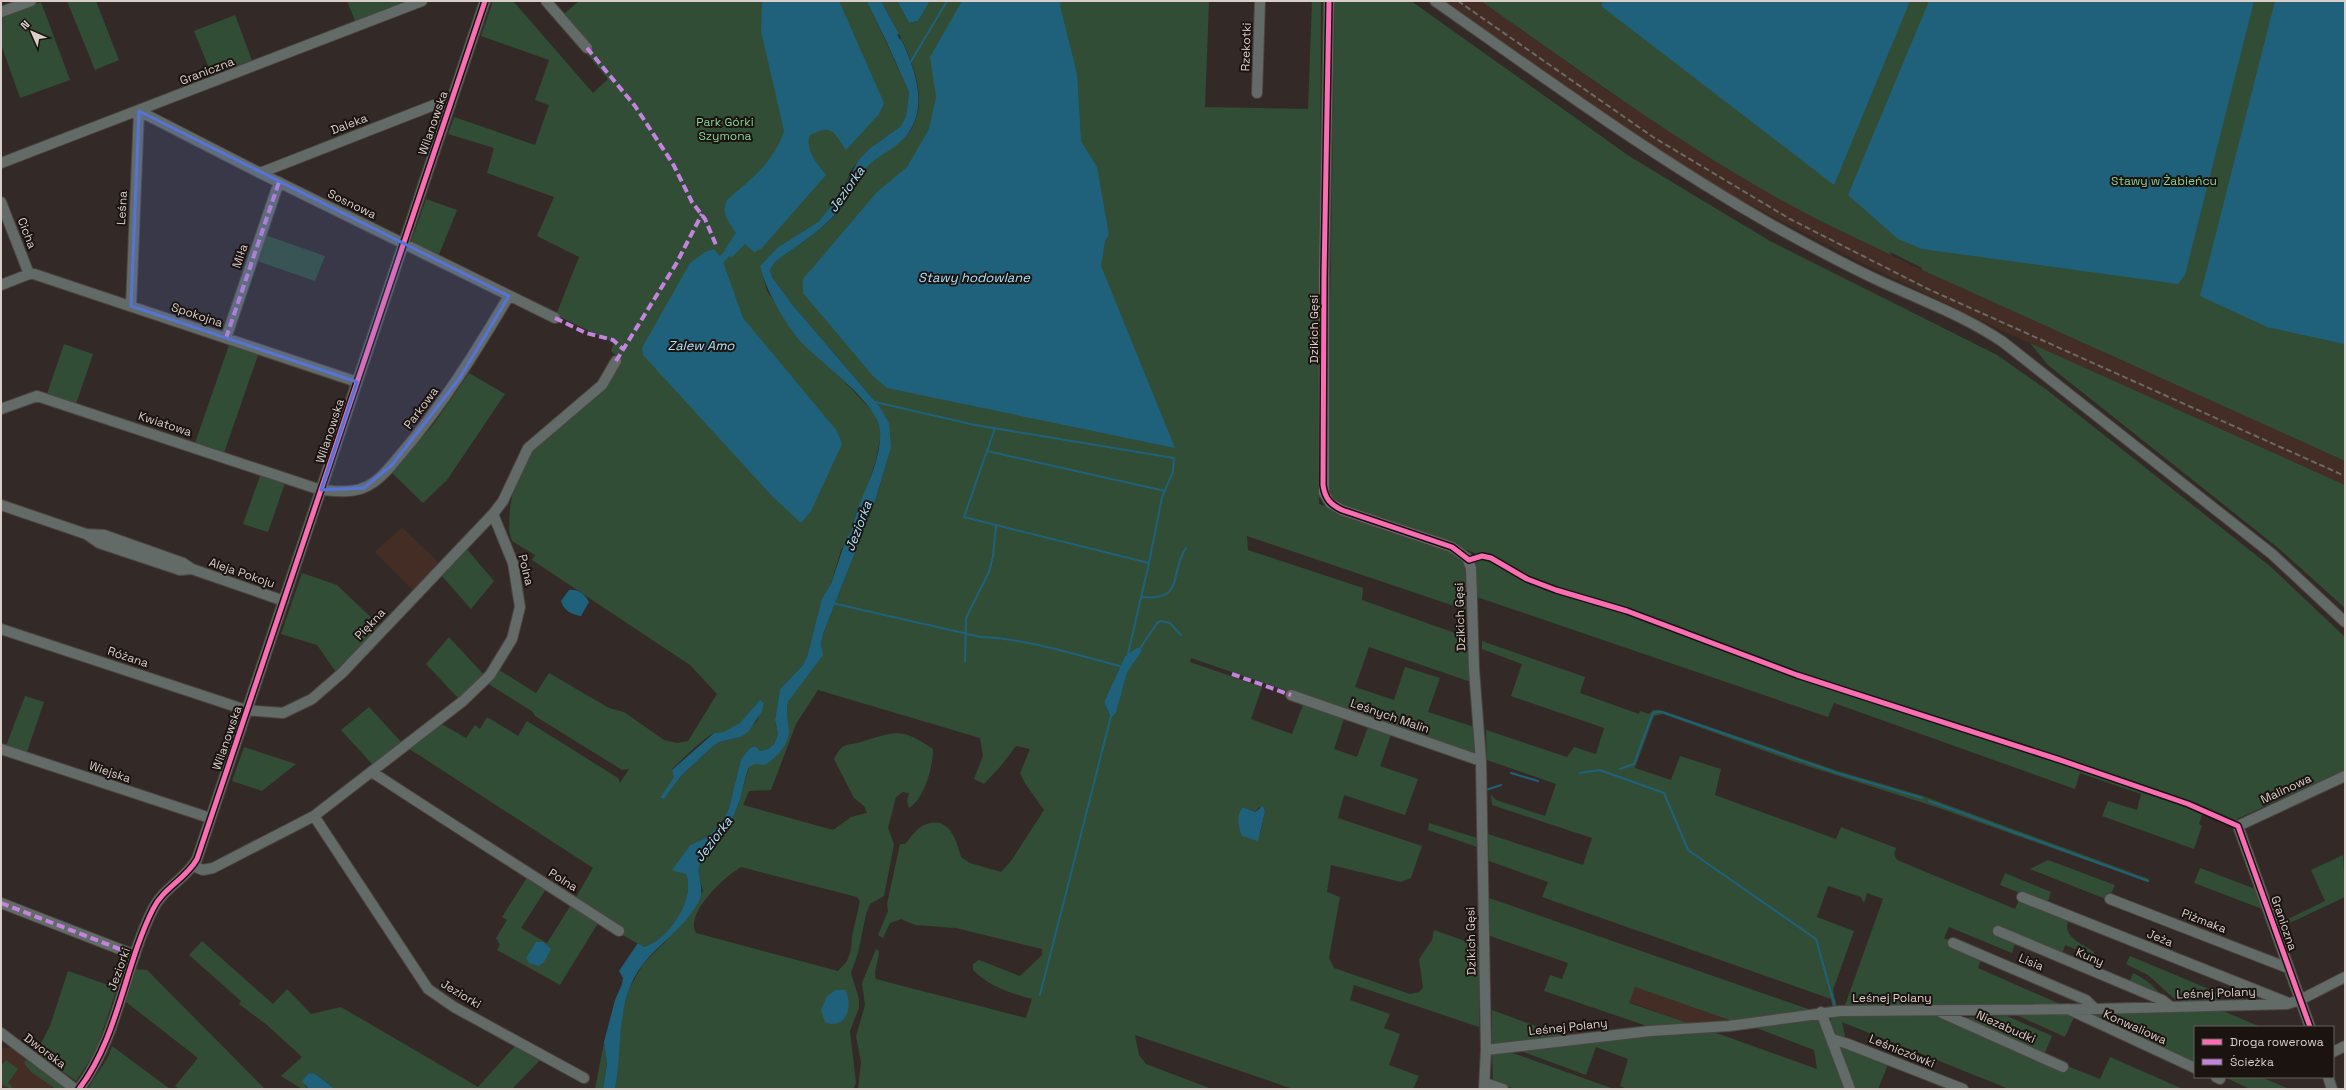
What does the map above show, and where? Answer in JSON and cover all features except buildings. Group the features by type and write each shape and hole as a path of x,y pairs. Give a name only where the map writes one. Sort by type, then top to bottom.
{"street":[{"path":"1,12 30,1"},
{"name":"Graniczna","path":"1,163 422,1"},
{"name":"Wilanowska","path":"193,866 284,601 485,1"},
{"path":"546,1 587,48"},
{"name":"Rzekotki","path":"1257,93 1260,1"},
{"name":"Dzikich Gęsi","path":"1329,1 1324,277 1324,493 1330,503 1342,510 1452,547 1469,560 1471,568 1474,670 1481,761 1486,1050 1484,1086"},
{"path":"1435,1 1622,133 1688,176 1788,233 1868,276 1980,326 2003,342 2272,554 2345,622"},
{"name":"Daleka","path":"260,173 434,105 449,107"},
{"name":"Sosnowa","path":"139,111 278,182 555,318"},
{"name":"Leśna","path":"131,306 139,111"},
{"name":"Miła","path":"226,338 278,182"},
{"name":"Cicha","path":"1,202 29,274"},
{"path":"1,285 29,274"},
{"name":"Spokojna","path":"29,274 131,306 357,382"},
{"name":"Parkowa","path":"321,490 351,490 364,488 392,465 427,424 460,378 509,296"},
{"path":"492,514 503,500 528,448 602,385 616,361"},
{"name":"Kwiatowa","path":"1,408 33,396 42,397 321,490"},
{"name":"Aleja Pokoju","path":"1,505 86,534 104,535 136,550 183,563 192,569 284,601"},
{"name":"Piękna","path":"246,710 283,713 312,699 342,673 492,514"},
{"name":"Polna","path":"314,816 372,772 483,683 512,639 520,607 516,579 513,563 492,514"},
{"name":"Różana","path":"1,628 246,710"},
{"name":"Leśnych Malin","path":"1291,695 1481,761"},
{"name":"Wiejska","path":"1,749 210,818"},
{"name":"Polna","path":"372,772 620,931"},
{"name":"Malinowa","path":"2238,826 2345,776"},
{"path":"193,866 203,870 213,868 314,816"},
{"name":"Jeziorki","path":"314,816 428,990 454,1007 584,1078"},
{"name":"Graniczna","path":"2238,826 2310,1026"},
{"name":"Jeziorki","path":"79,1089 103,1049 149,917 158,900 193,866"},
{"name":"Jeża","path":"2022,897 2287,1004"},
{"name":"Piżmaka","path":"2110,899 2288,968"},
{"path":"1,903 135,955"},
{"name":"Kuny","path":"1998,931 2162,1000 2171,1007"},
{"name":"Lisia","path":"1953,943 2086,1000 2095,1009"},
{"name":"Leśnej Polany","path":"1486,1050 1650,1031 1757,1023 1821,1012 2066,1008 2095,1009 2287,1004 2300,1000 2345,977"},
{"name":"Konwaliowa","path":"2066,1008 2194,1068"},
{"name":"Niezabudki","path":"1939,1011 2063,1067"},
{"path":"1821,1012 1850,1089"},
{"name":"Dworska","path":"1,1033 75,1089"},
{"name":"Leśniczówki","path":"1832,1040 1848,1044 1963,1089"},
{"path":"2334,1052 2345,1046"},
{"path":"2328,1078 2332,1089"},
{"path":"1484,1086 1503,1089"}],"highlighted area":[{"path":"139,111 509,296 460,378 392,465 364,488 321,490 357,382 131,306"}],"shaded area":[{"path":"1446,1 1481,1 1612,94 1725,166 1829,225 1922,270 2345,461 2345,485 2005,332 1864,264 1739,199 1695,173 1597,109"},
{"path":"402,527 440,564 414,591 375,552"},
{"path":"1635,987 1735,1022 1694,1025 1629,1002"},
{"path":"1,1048 14,1048 67,1089 1,1089"}],"green space":[{"path":"67,1 96,1 119,60 95,70"},
{"path":"347,1 413,1 356,23"},
{"name":"Park Górki Szymona","path":"493,1 513,1 593,93 608,79 587,54 592,49 564,14 579,1 867,1 909,92 906,116 901,126 869,149 852,169 840,195 818,222 778,247 760,266 767,291 783,314 817,356 829,365 874,413 880,428 880,439 876,460 863,500 856,513 851,532 841,550 831,584 822,598 807,657 802,666 780,689 775,720 778,734 774,744 768,749 761,751 755,746 750,748 741,759 729,808 723,820 708,837 690,845 673,869 686,874 688,884 687,895 678,917 662,936 653,943 644,947 619,933 575,899 593,868 408,748 440,723 466,738 475,725 480,729 487,717 518,736 527,721 618,778 620,783 629,769 622,770 535,716 533,712 487,683 499,670 536,693 549,673 609,708 624,712 664,740 677,743 688,741 717,694 690,665 532,560 535,555 512,541 509,531 510,508 514,486 533,447 622,361 611,351 614,343 556,315 579,257 537,236 554,197 487,173 494,148 448,134 454,117 535,145 549,105 535,100 549,60 481,36","holes":["764,703 757,721 741,737 719,742 712,747 681,776 664,799 660,799 675,776 672,769 691,751 712,734 725,732 734,727 746,718 755,705"]},
{"path":"881,1 897,1 909,23 918,21 930,1 1209,1 1205,107 1308,109 1312,1 1321,1 1319,504 1460,556 1465,563 1466,610 1247,536 1248,550 1363,588 1362,600 1469,638 1471,682 1369,647 1355,687 1394,700 1405,667 1440,678 1428,712 1474,727 1474,755 1191,658 1190,662 1262,687 1251,719 1292,734 1304,702 1345,716 1334,749 1357,757 1369,724 1392,732 1380,766 1418,779 1405,815 1344,795 1338,818 1422,846 1411,878 1401,882 1331,865 1327,892 1340,897 1329,958 1334,968 1410,994 1419,992 1423,988 1419,959 1432,940 1434,930 1479,946 1479,1027 1354,985 1350,1000 1390,1014 1384,1028 1400,1034 1389,1065 1419,1076 1413,1089 1293,1089 1135,1035 1139,1055 1146,1064 1212,1089 858,1089 861,1062 856,1036 865,1005 862,983 876,949 879,951 879,954 875,973 876,979 1026,1018 1032,999 1008,992 986,981 973,970 973,964 979,960 1020,976 1042,955 1042,949 956,928 915,925 901,919 890,923 883,938 878,935 888,911 887,904 900,844 905,844 920,827 931,823 938,823 944,825 953,835 961,857 970,863 1001,872 1011,861 1044,810 1026,785 1020,773 1030,749 1016,746 1000,767 984,784 974,779 983,756 980,738 818,690 796,724 771,790 749,791 743,805 833,830 851,817 867,813 864,806 854,798 834,759 840,749 846,745 884,735 899,733 914,737 933,749 930,773 920,797 909,808 907,801 909,793 903,792 896,797 888,828 894,844 884,896 870,904 866,914 858,953 851,973 859,999 859,1008 850,1031 856,1083 853,1089 615,1089 622,1015 629,989 643,964 666,941 703,891 699,878 699,865 729,824 738,806 749,767 789,732 787,711 788,702 822,655 821,644 823,634 874,504 891,448 879,406 791,303 772,277 770,270 775,262 817,232 832,219 843,206 869,164 903,139 913,126 918,111 919,95 916,78 904,45","holes":["1105,277 1144,373 1103,286","1138,647 1142,651 1127,673 1116,713 1111,718 1104,702 1125,656","1243,807 1255,812 1259,807 1265,812 1260,834","741,867 857,897 860,901 852,936 851,950 847,961 838,971 696,933 694,925 696,916 701,906 708,896"]},
{"path":"1335,1 1411,1 1629,156 1770,241 1997,355 2047,390 2271,567 2345,637 2345,770 2237,819 2236,827 2202,815 2199,824 2202,826 2194,849 2102,816 2108,801 2137,810 2141,794 2080,773 2075,789 1834,703 1828,717 1477,597 1474,578 1475,553 1334,502 1327,492"},
{"name":"Stawy w Żabieńcu","path":"1481,1 2345,1 2345,461 1922,270 1922,268 1890,252 1891,255 1781,200 1704,154 1666,129 1591,79"},
{"path":"41,2 70,80 20,98 1,44 1,17"},
{"path":"235,15 253,63 213,78 194,31"},
{"path":"426,199 457,210 438,257 411,242"},
{"path":"265,235 325,256 315,281 257,261"},
{"path":"2030,343 2345,485 2345,608 2277,547 2048,365"},
{"path":"64,344 93,354 76,404 47,394"},
{"path":"229,345 258,355 224,453 195,443"},
{"path":"469,373 505,394 447,480 423,503 391,472 433,425"},
{"path":"260,476 285,483 268,532 243,524"},
{"path":"465,547 494,581 471,609 441,575"},
{"path":"302,573 337,585 380,626 336,672 317,645 281,634"},
{"path":"449,637 485,676 459,699 426,664"},
{"path":"1482,641 1585,677 1580,693 1639,714 1640,711 1649,714 1653,710 1660,710 1838,771 1923,796 2149,879 2148,882 1939,808 1798,763 1663,714 1654,716 1635,768 1671,780 1680,756 1721,769 1715,795 1836,839 1841,827 1896,848 1894,854 1897,860 2015,909 2020,898 2069,918 2067,925 2070,935 2094,952 2093,956 2065,945 2061,957 2016,940 2012,953 1949,927 1944,938 1982,957 1978,968 2062,1005 1844,1008 1883,899 1867,893 1864,903 1861,897 1828,886 1817,917 1854,931 1833,990 1837,1008 1833,1009 1831,999 1542,897 1548,882 1489,861 1488,834 1583,865 1592,838 1492,805 1491,795 1496,800 1545,816 1556,784 1487,760 1486,730 1567,757 1574,747 1596,754 1604,728 1511,696 1522,664 1482,649"},
{"path":"25,696 44,702 27,752 6,746"},
{"path":"369,707 402,743 373,765 341,730"},
{"path":"244,747 296,764 262,791 232,781"},
{"path":"1429,823 1477,838 1477,847 1428,830"},
{"path":"2343,855 2345,897 2281,927 2279,919 2284,921 2325,901 2311,870"},
{"path":"2048,860 2115,885 2108,900 2030,869"},
{"path":"2200,868 2258,890 2265,910 2194,883"},
{"path":"2005,873 2051,892 2047,904 2000,885"},
{"path":"528,876 546,889 521,928 547,943 571,905 598,923 560,985 497,950 500,945 496,938 507,920 502,917"},
{"path":"1489,898 1814,1011 1735,1022 1635,987 1629,1003 1694,1025 1653,1028 1544,991 1550,975 1562,979 1568,963 1490,936"},
{"path":"202,941 273,1004 287,989 311,1014 341,1007 478,1087 515,1046 540,1060 512,1089 335,1089 314,1073 305,1086 309,1089 302,1089 281,1076 302,1057 267,1025 239,1004 241,1001 189,955"},
{"path":"2130,956 2221,994 2216,1002 2177,1001 2148,975 2126,964"},
{"path":"136,969 147,970 265,1089 179,1089 175,1086 198,1058 126,1002"},
{"path":"68,971 117,988 96,1051 76,1081 36,1053 50,1026"},
{"path":"2133,973 2150,983 2163,998 2128,986"},
{"path":"2218,1009 2259,1026 2194,1026 2194,1064 2078,1012"},
{"path":"1492,1010 1566,1037 1492,1046"},
{"path":"2061,1011 2074,1017 2065,1037 2014,1014"},
{"path":"1834,1014 1938,1015 2100,1079 2110,1057 2183,1089 2009,1089 1842,1022 1846,1041 1833,1035 1830,1021"},
{"path":"2007,1016 2052,1036 2044,1055 1958,1018"},
{"path":"1816,1017 1823,1025 1832,1057 1847,1089 1628,1089 1620,1086 1628,1059 1596,1047 1586,1075 1518,1050 1708,1030 1817,1069 1814,1050 1754,1027"},
{"path":"604,1042 607,1062 603,1089 595,1089"},
{"path":"1838,1044 1889,1062 1878,1089 1853,1089"},
{"path":"112,1046 170,1089 88,1088 108,1057"},
{"path":"1507,1051 1614,1089 1515,1089 1493,1081 1492,1052"},
{"path":"27,1058 67,1089 56,1089 32,1073 24,1063"},
{"path":"6,1060 18,1069 8,1083 12,1086 11,1089 1,1084 1,1066"},
{"path":"2226,1078 2263,1078 2289,1089 2250,1089"}],"water":[{"path":"762,1 839,1 884,103 879,114 846,150 835,134 831,131 823,130 810,135 810,151 826,175 761,249 754,252 745,244 731,258 725,249 736,233 726,217 725,205 727,200 753,177 768,161 780,142 784,131 761,31"},
{"path":"867,1 881,1 899,34 886,40"},
{"path":"897,1 930,1 918,21 909,23"},
{"name":"Stawy hodowlane","path":"962,1 1061,1 1060,6 1077,74 1081,141 1097,167 1109,235 1105,241 1101,266 1175,448 887,388 873,376 803,293 803,279 877,192 907,167 929,129 936,97 930,57"},
{"path":"1603,1 1910,1 1834,185 1601,6"},
{"path":"1929,1 2254,1 2185,275 2178,284 1922,249 1898,239 1848,195"},
{"path":"2275,1 2345,1 2345,344 2267,327 2200,296"},
{"path":"901,39 911,63 918,88 917,114 913,126 901,142 869,164 843,205 832,218 817,232 775,262 770,270 772,277 791,303 879,406 889,423 891,448 874,504 823,634 821,644 823,655 788,702 787,713 789,730 787,741 777,755 765,765 755,764 749,767 736,811 724,831 700,863 699,875 701,896 699,901 687,919 650,956 634,978 624,1008 615,1089 603,1089 607,1063 604,1042 615,1000 622,984 623,978 619,971 638,943 644,947 653,943 662,936 678,917 687,895 688,884 686,874 672,870 690,845 708,837 723,820 729,808 741,759 750,748 755,746 761,751 768,749 774,744 778,734 775,720 780,689 802,666 807,657 822,598 831,584 846,539 851,532 854,519 874,469 880,443 880,430 877,419 870,408 859,396 802,343 783,317 771,296 760,266 778,247 818,222 840,195 858,161 869,149 901,126 906,116 909,92 888,45"},
{"name":"Zalew Amo","path":"714,249 722,259 743,318 837,431 842,444 811,511 801,523 773,497 643,355 642,348 690,263 705,252"},
{"path":"569,590 575,590 581,593 589,602 581,616 568,612 562,604 561,601"},
{"path":"1138,647 1142,651 1127,673 1116,713 1111,718 1104,702 1125,656"},
{"path":"760,700 764,703 762,711 749,731 741,737 719,742 712,747 681,776 664,799 660,798 674,777 672,770 714,733 724,732 740,723"},
{"path":"1263,806 1265,812 1258,841 1242,836 1238,821 1239,814 1243,807 1255,812"},
{"path":"536,942 543,942 551,949 544,962 539,966 529,963 526,958"},
{"path":"836,990 845,990 849,1003 843,1020 832,1024 825,1022 821,1010 827,996"},
{"path":"314,1073 335,1089 309,1089 302,1081 308,1074"}],"waterway":[{"name":"Jeziorka","path":"874,1 901,57"},
{"path":"910,63 947,1"},
{"path":"722,259 734,246"},
{"path":"875,402 975,425 1174,458 1173,472 1162,497 1149,563"},
{"path":"965,661 966,618 989,572 993,556 996,525 964,517 995,428"},
{"path":"987,451 1165,491"},
{"path":"996,525 1149,563 1128,654"},
{"path":"1141,597 1155,597 1164,595 1170,590 1174,584 1181,558 1186,548"},
{"path":"832,603 981,637 999,638 1035,644 1123,667"},
{"path":"1139,650 1157,623 1161,621 1170,623 1181,635"},
{"path":"1620,769 1634,764 1652,715 1655,712 1662,712 1837,773 1922,798"},
{"path":"1040,995 1111,716"},
{"path":"1580,773 1600,770 1664,793 1688,850 1816,939 1835,1007"},
{"path":"1511,773 1538,781"},
{"path":"1486,790 1501,785"},
{"path":"1929,801 2148,881"}],"railway":[{"path":"1458,1 1653,137 1790,219 1928,289 2345,476"}],"marked path":[{"path":"587,48 635,106 673,164 692,202 705,219 716,245"},
{"path":"226,338 279,182"},
{"path":"616,361 676,264 702,214"},
{"path":"555,318 586,333 613,340 623,349"},
{"path":"1232,674 1291,695"},
{"path":"1,903 135,955"}],"cycle path":[{"path":"79,1089 103,1047 143,931 153,909 163,895 187,872 197,859 485,1"},
{"path":"1329,1 1324,277 1323,485 1325,494 1332,504 1342,510 1452,547 1469,560 1482,556 1491,558 1527,579 1556,590 1627,611 1797,675 2057,759 2188,804 2238,826 2310,1026"}]}
